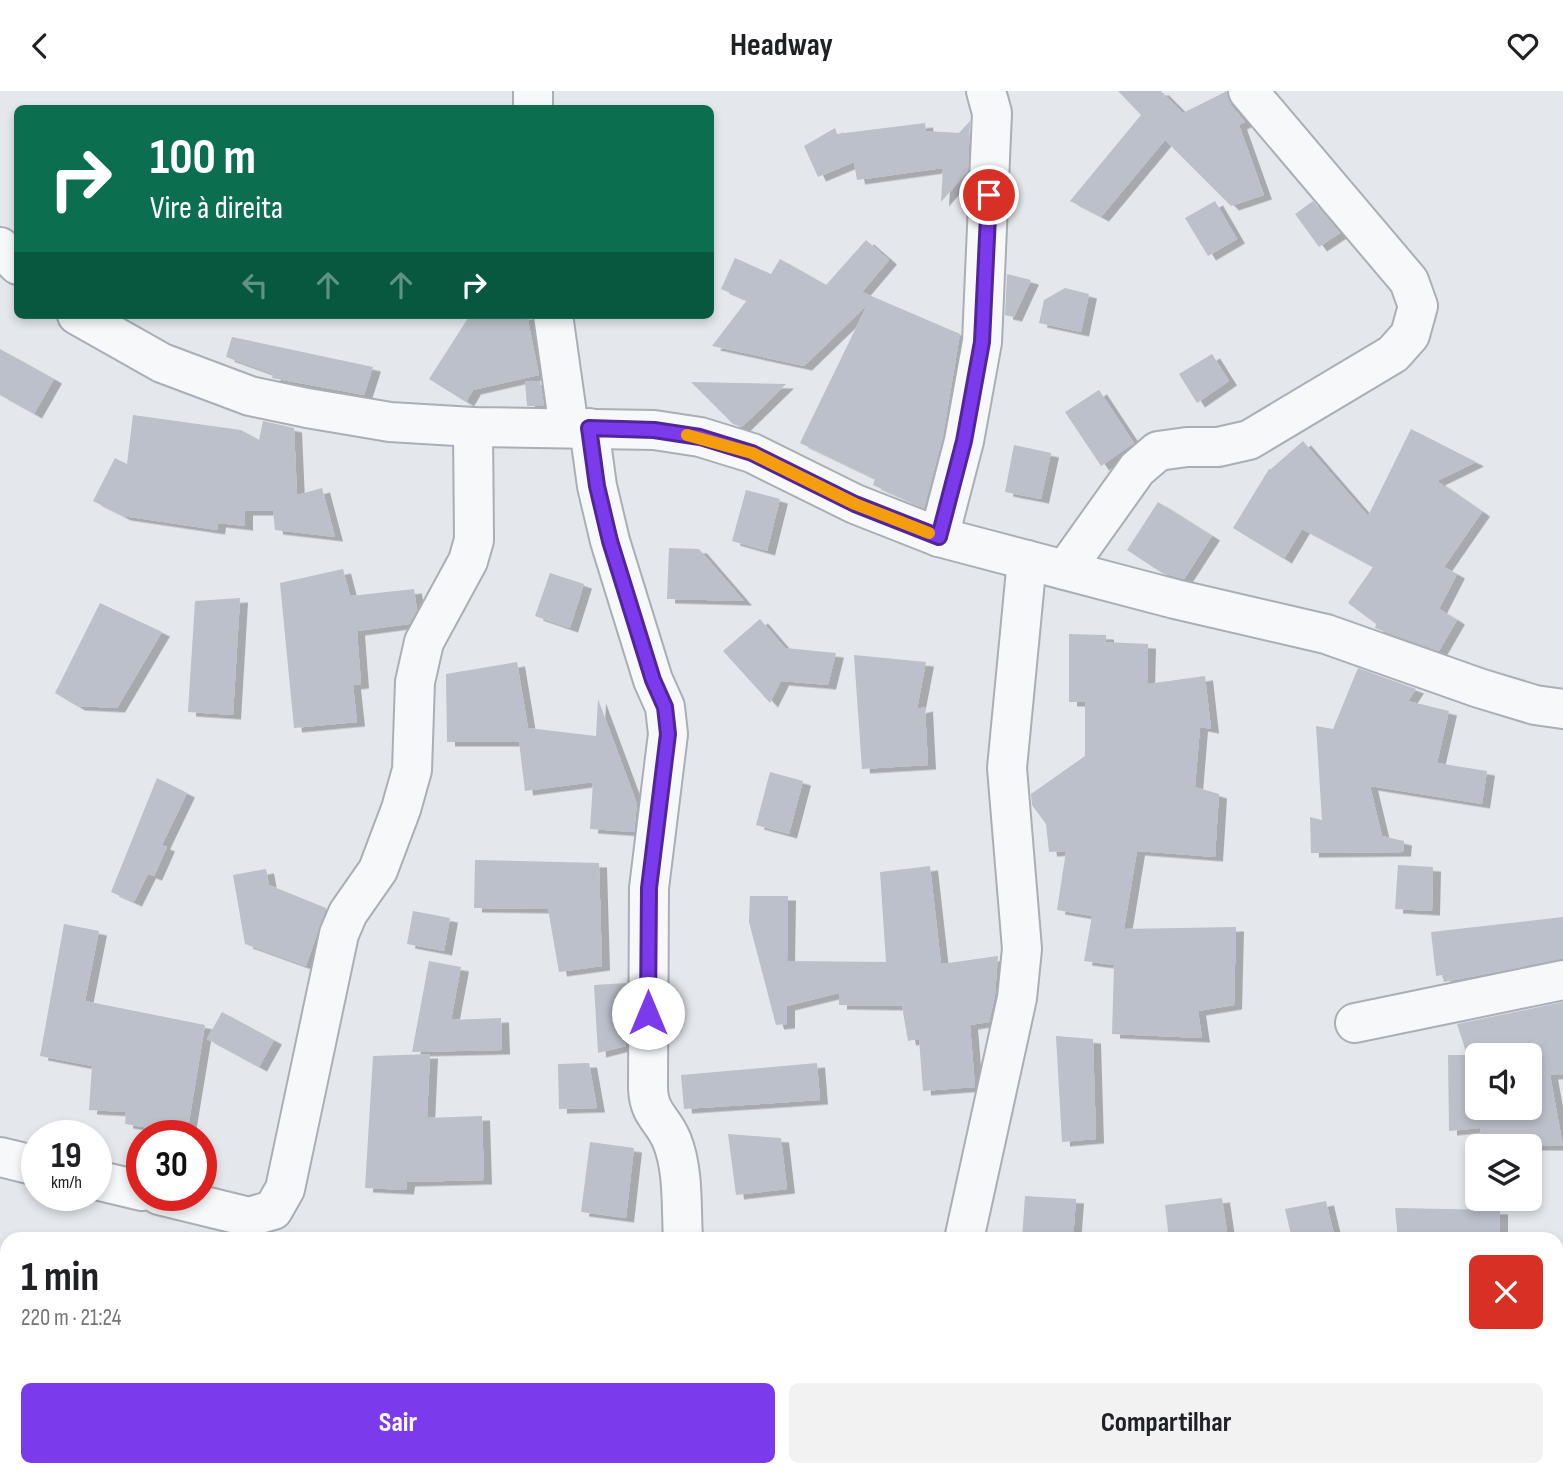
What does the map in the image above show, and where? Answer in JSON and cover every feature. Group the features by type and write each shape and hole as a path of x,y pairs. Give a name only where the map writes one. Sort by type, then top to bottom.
{"street":[{"path":"939,537 964,441 982,342 992,113 986,91"},
{"path":"1065,570 1138,469 1158,451 1218,447 1249,440 1393,354 1410,335 1418,306 1409,281 1248,91"},
{"path":"0,247 14,261"},
{"path":"84,319 162,363 250,395 390,422 654,430 700,437 752,453 855,504 939,537 1175,599 1326,634 1479,688 1535,705 1563,709"},
{"path":"554,319 579,428 610,541 653,680 665,707 668,734 649,888 648,1088 649,1104 671,1139 678,1162 683,1232"},
{"path":"217,1209 249,1217 273,1210 285,1189 340,934 348,913 378,870 401,809 412,770 415,682 424,642 468,561 474,540 473,426"},
{"path":"966,1232 1017,998 1021,949 1007,768 1027,560"},
{"path":"1355,1023 1563,980"},
{"path":"0,1157 21,1162"}],"building":[{"path":"1118,91 1161,91 1183,113 1227,91 1231,105 1245,122 1239,125 1264,195 1231,206 1165,140 1101,217 1070,201 1141,115"},
{"path":"970,121 968,171 941,202 943,168 857,180 854,162 818,177 804,146 835,128 837,134 925,123 926,131 959,133"},
{"path":"1215,201 1237,239 1208,256 1185,218"},
{"path":"1313,201 1340,233 1319,247 1295,214"},
{"path":"866,240 889,260 862,292 960,334 943,436 924,508 873,485 875,479 800,443 867,305 804,366 712,346 747,300 721,289 735,258 771,274 780,259 826,285"},
{"path":"1007,274 1031,280 1014,317 1005,315"},
{"path":"1065,288 1089,294 1081,332 1039,323 1044,300"},
{"path":"467,319 528,319 539,375 473,390 466,402 429,379"},
{"path":"232,337 373,367 364,395 272,378 273,374 226,357"},
{"path":"0,349 54,379 34,414 0,395"},
{"path":"1212,354 1229,381 1197,403 1179,374"},
{"path":"525,381 540,381 544,406 527,406"},
{"path":"691,382 786,384 742,427 733,424"},
{"path":"1099,390 1134,443 1101,466 1065,412"},
{"path":"133,415 241,430 259,440 263,421 294,428 297,495 322,488 335,537 275,530 273,511 245,511 245,526 218,523 217,530 123,516 93,501 115,458 127,464"},
{"path":"1411,429 1476,462 1437,481 1482,512 1444,567 1457,574 1439,609 1457,620 1439,651 1375,628 1376,624 1348,603 1373,567 1302,529 1284,559 1233,528 1269,469 1303,441 1368,516"},
{"path":"1014,445 1051,453 1041,499 1005,492"},
{"path":"746,490 780,499 767,551 732,541"},
{"path":"1158,502 1212,536 1184,579 1162,573 1127,550"},
{"path":"669,548 699,549 744,601 667,599"},
{"path":"343,569 350,596 414,589 417,610 409,624 357,631 361,684 353,685 357,722 294,728 280,583"},
{"path":"550,573 584,584 570,628 535,616"},
{"path":"240,598 233,715 188,712 195,601"},
{"path":"100,603 162,632 117,708 77,706 55,693"},
{"path":"760,619 785,648 836,653 828,685 781,681 770,703 723,651"},
{"path":"1069,634 1106,635 1106,642 1148,644 1147,684 1205,676 1211,729 1200,727 1195,787 1219,794 1215,857 1137,851 1124,929 1236,927 1234,1005 1198,1011 1202,1038 1112,1034 1114,965 1084,961 1092,916 1057,910 1066,851 1049,852 1046,824 1032,805 1031,794 1085,756 1085,702 1069,702"},
{"path":"854,655 926,662 917,709 925,707 928,765 862,769"},
{"path":"517,662 528,728 596,736 598,699 637,804 634,832 590,829 593,782 525,791 519,742 447,742 446,674"},
{"path":"1358,668 1416,689 1408,701 1449,711 1437,763 1487,771 1482,804 1370,786 1382,836 1404,841 1403,852 1311,853 1310,817 1322,820 1316,726 1333,729"},
{"path":"770,772 803,781 789,834 756,825"},
{"path":"157,778 187,793 162,845 167,847 154,876 148,874 134,902 111,892"},
{"path":"475,860 599,863 602,966 559,972 548,909 474,908"},
{"path":"1398,865 1433,867 1432,911 1395,909"},
{"path":"930,866 941,964 998,956 995,995 989,1022 970,1025 975,1087 923,1091 919,1039 908,1041 902,1006 839,1005 839,993 787,1006 787,1024 776,1025 749,922 750,896 788,896 787,961 886,962 880,872"},
{"path":"266,869 269,885 326,908 306,966 245,944 233,875"},
{"path":"413,911 450,918 444,951 407,944"},
{"path":"1563,917 1563,959 1444,982 1442,975 1436,976 1431,932"},
{"path":"64,924 99,931 85,1001 205,1025 189,1120 126,1120 126,1124 125,1124 126,1112 89,1110 92,1066 40,1056"},
{"path":"429,961 461,967 451,1020 501,1018 502,1050 412,1052"},
{"path":"627,983 626,1046 598,1053 594,985"},
{"path":"1563,1002 1563,1074 1550,1075 1563,1146 1542,1146 1542,1134 1481,1134 1480,1128 1449,1131 1448,1055 1465,1055 1465,1120 1542,1120 1542,1043 1465,1043 1465,1049 1457,1024"},
{"path":"222,1012 274,1040 259,1067 207,1039"},
{"path":"1056,1036 1093,1039 1096,1139 1062,1142"},
{"path":"430,1054 427,1118 482,1116 484,1180 407,1182 406,1190 365,1188 373,1056"},
{"path":"589,1063 597,1108 559,1109 558,1064"},
{"path":"817,1063 820,1100 684,1109 681,1075"},
{"path":"728,1134 781,1138 787,1189 736,1195"},
{"path":"590,1142 634,1148 626,1218 581,1212"},
{"path":"1025,1196 1076,1199 1074,1232 1022,1232"},
{"path":"1222,1198 1227,1232 1168,1232 1165,1205"},
{"path":"1326,1201 1333,1232 1290,1232 1285,1209"},
{"path":"1395,1208 1500,1211 1500,1232 1397,1232"}],"slow traffic":[{"path":"687,435 752,453 855,504 929,533"}],"route":[{"path":"648,1013 649,888 668,734 665,707 653,680 610,541 597,486 589,428 654,430 700,437 752,453 855,504 939,537 964,441 982,342 989,195"}]}
